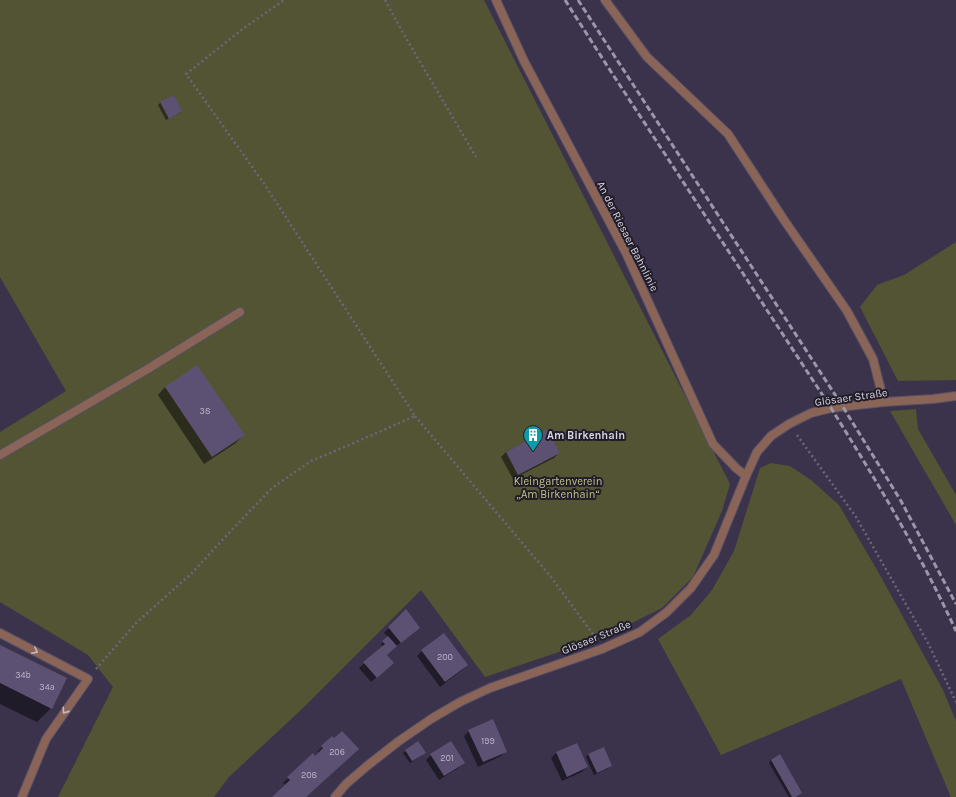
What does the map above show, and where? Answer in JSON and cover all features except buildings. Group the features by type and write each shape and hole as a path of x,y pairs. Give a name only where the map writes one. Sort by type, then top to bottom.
{"street":[{"name":"An der Riesaer Bahnlinie","path":"496,0 524,61 626,253 713,444 736,468 746,476"},
{"path":"605,0 647,57 728,134 784,220 847,311 873,359 884,402"},
{"path":"0,455 146,370 240,312"},
{"name":"Glösaer Straße","path":"334,797 346,784 399,740 431,718 454,705 490,688 602,649 640,632 666,612 691,588 714,555 757,452 771,436 789,424 811,414 831,408 956,396"},
{"path":"0,633 88,679 46,739 22,797"}],"path":[{"path":"284,0 244,28 186,74 264,184 415,416 551,576 591,631 602,649"},
{"path":"385,0 476,157"},
{"path":"88,679 135,624 192,573 272,488 311,461 415,416"},
{"path":"789,424 856,517 928,643 956,702"}],"green space":[{"name":"Kleingartenverein „Am Birkenhain“","path":"0,0 484,0 730,484 722,511 693,577 662,608 606,636 485,677 421,590 303,708 229,777 214,797 58,797 113,687 88,655 0,602 0,432 66,391 0,277"},
{"path":"956,242 956,380 898,381 860,307 877,285 904,275"},
{"path":"916,409 918,429 956,495 956,525 890,411"},
{"path":"771,463 790,466 811,480 839,505 880,575 943,690 956,721 956,797 950,797 901,679 721,755 658,639 691,615 712,590 734,551 760,468"}],"railway":[{"path":"565,0 848,435 928,573 956,631"},
{"path":"578,0 843,407 901,501 956,604"}],"place":[{"name":"Am Birkenhain","path":"533,452"}]}
